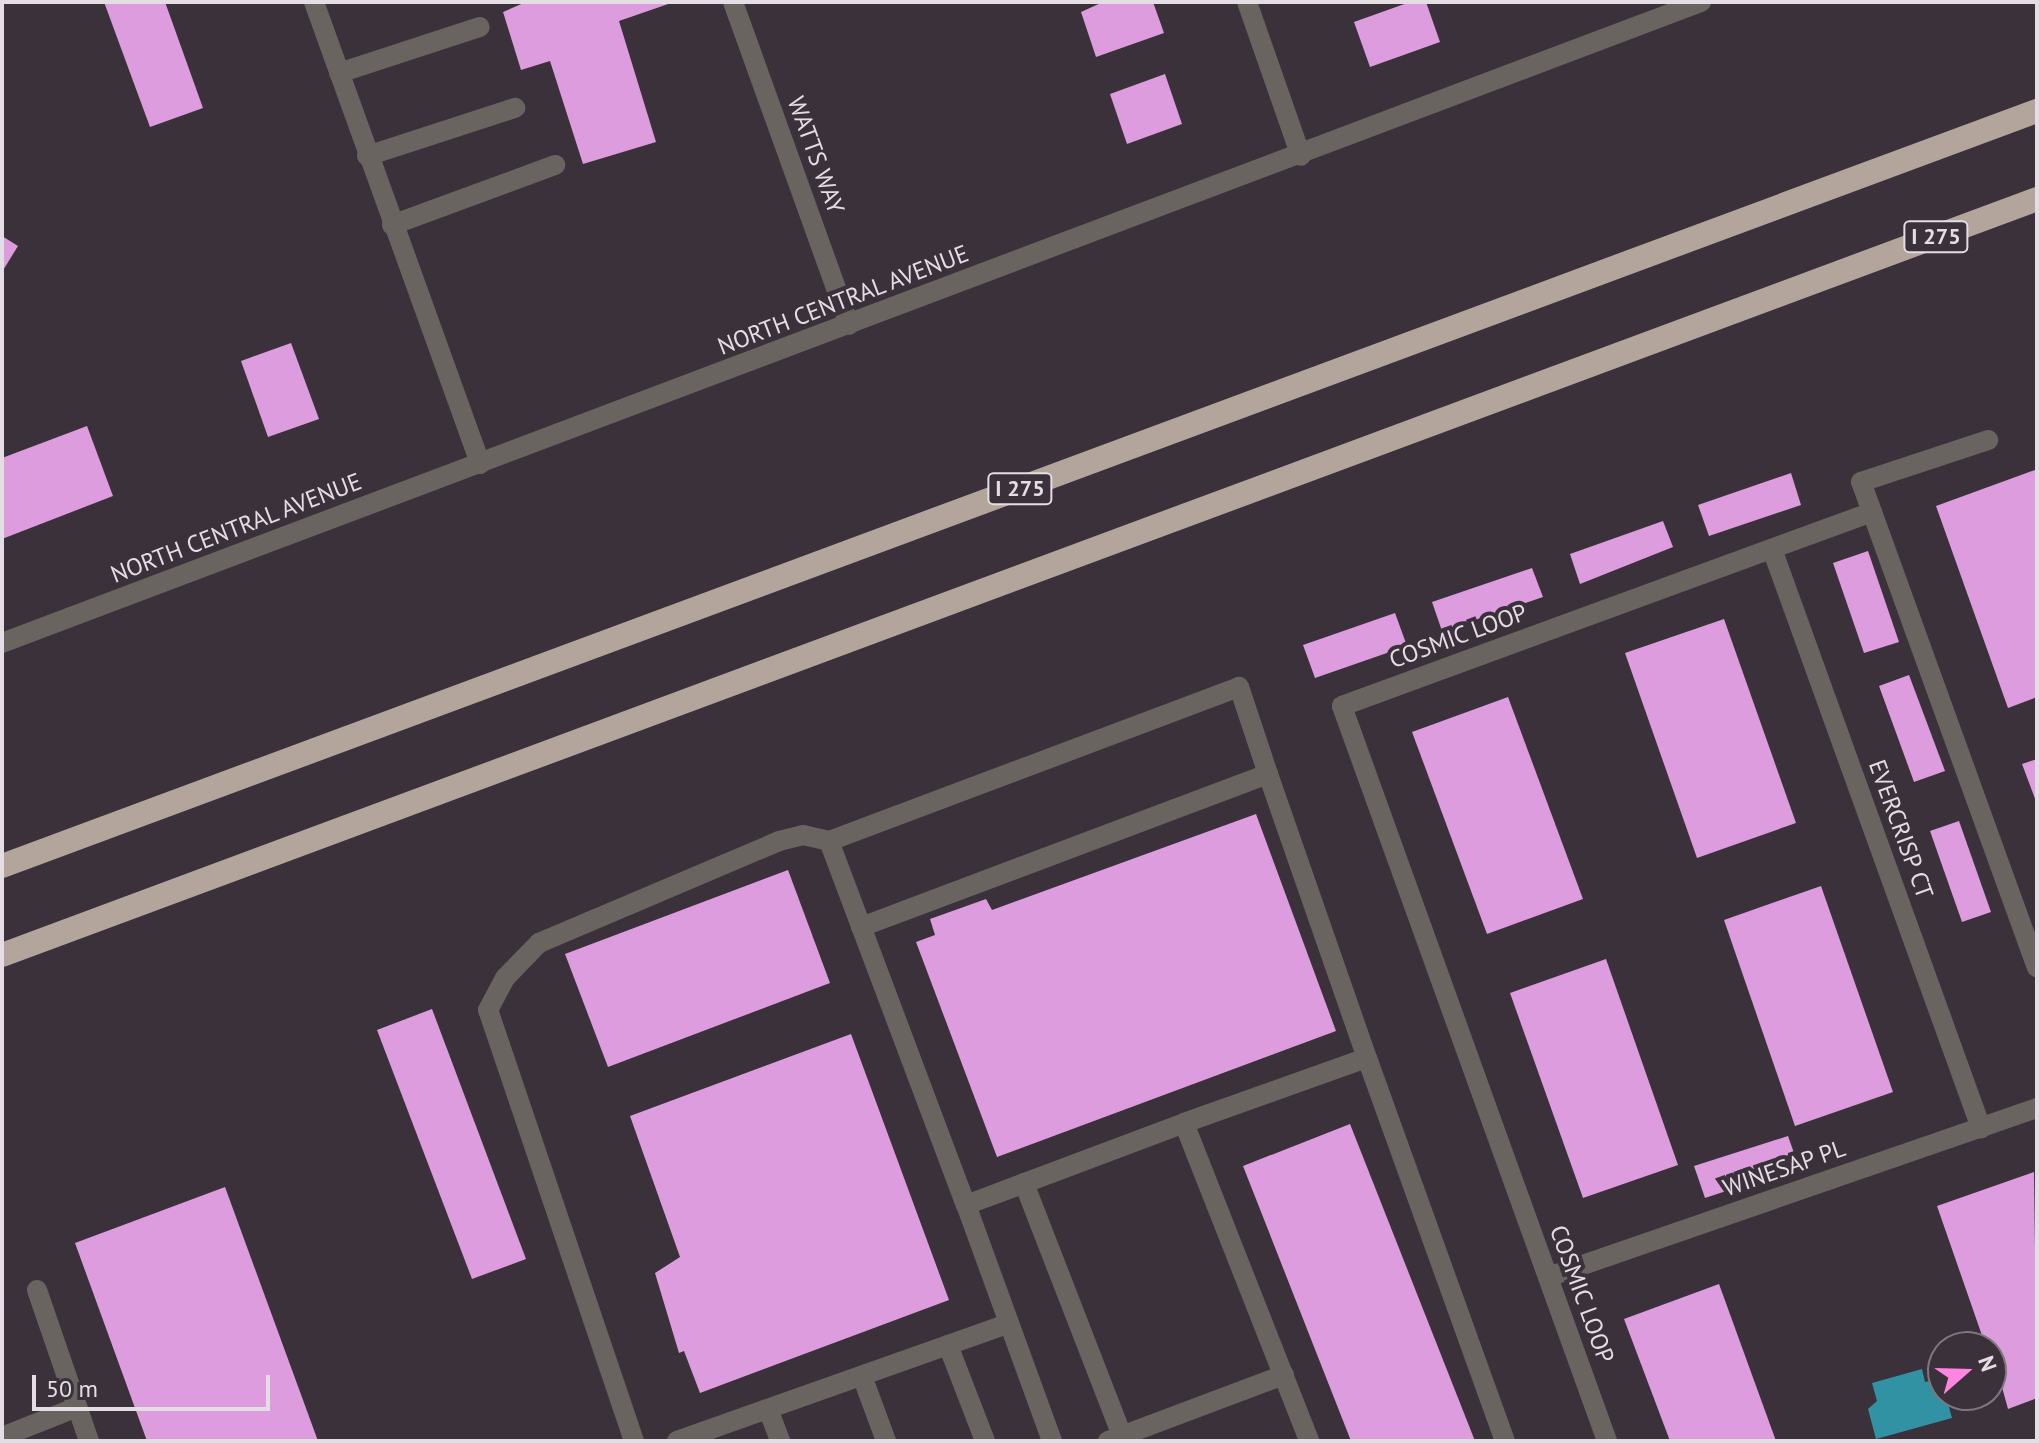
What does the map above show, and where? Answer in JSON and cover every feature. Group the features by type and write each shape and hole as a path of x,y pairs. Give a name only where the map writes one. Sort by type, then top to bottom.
{"highway":[{"name":"I 275","path":"2,866 2037,111"},
{"name":"I 275","path":"2,955 2037,199"}],"street":[{"path":"314,2 480,464"},
{"name":"WATTS WAY","path":"733,2 849,325"},
{"path":"1247,2 1301,156"},
{"name":"NORTH CENTRAL AVENUE","path":"2,643 1301,156 1701,2"},
{"path":"339,73 480,27"},
{"path":"367,156 515,108"},
{"path":"392,225 555,165"},
{"path":"1988,440 1861,482 2037,967"},
{"name":"COSMIC LOOP","path":"1607,1441 1342,706 1872,512"},
{"name":"EVERCRISP CT","path":"1772,549 1981,1128"},
{"path":"634,1441 488,1010 505,978 539,943 779,841 803,835 829,841 1239,687 1367,1058 1505,1441"},
{"path":"861,927 1268,774"},
{"path":"829,841 1052,1441"},
{"path":"966,1205 1367,1058"},
{"name":"WINESAP PL","path":"1548,1277 2037,1108"},
{"path":"1184,1123 1309,1441"},
{"path":"1024,1183 1118,1439 1284,1375"},
{"path":"37,1290 89,1441"},
{"path":"677,1441 1007,1324"},
{"path":"948,1345 985,1441"},
{"path":"862,1376 886,1441"},
{"path":"2,1437 77,1407"},
{"path":"768,1409 780,1441"}],"water":[{"path":"1922,1369 1927,1382 1927,1411 1950,1411 1952,1418 1876,1439 1868,1409 1877,1401 1872,1383"}],"building":[{"path":"104,2 165,2 203,108 150,127"},
{"path":"526,2 674,2 619,21 656,142 583,164 550,61 521,70 503,12"},
{"path":"1103,2 1153,2 1164,33 1096,57 1081,12"},
{"path":"1410,2 1426,2 1440,42 1370,67 1354,22"},
{"path":"1165,74 1182,124 1127,144 1110,94"},
{"path":"2,236 18,246 2,272"},
{"path":"291,343 319,419 268,437 241,361"},
{"path":"87,426 113,496 2,539 2,458"},
{"path":"2035,470 2037,697 2008,708 1936,506"},
{"path":"1791,473 1801,505 1709,536 1698,505"},
{"path":"1663,521 1673,547 1580,584 1570,554"},
{"path":"1868,551 1899,642 1864,653 1833,563"},
{"path":"1532,568 1543,597 1442,631 1432,602"},
{"path":"1395,613 1407,646 1315,678 1303,645"},
{"path":"1724,619 1796,823 1697,858 1625,653"},
{"path":"1909,675 1945,771 1914,782 1879,686"},
{"path":"1508,697 1583,899 1487,934 1412,732"},
{"path":"2037,759 2037,804 2022,764"},
{"path":"1256,814 1336,1031 997,1157 916,942 935,935 930,919 986,899 992,910"},
{"path":"1959,821 1991,912 1962,922 1930,831"},
{"path":"788,870 830,983 608,1067 565,954"},
{"path":"1821,886 1893,1092 1795,1126 1724,920"},
{"path":"1606,959 1678,1165 1583,1198 1510,993"},
{"path":"432,1009 526,1259 472,1279 377,1030"},
{"path":"851,1034 949,1300 700,1393 684,1351 679,1353 655,1273 680,1257 630,1116"},
{"path":"1350,1124 1475,1441 1351,1441 1243,1166"},
{"path":"1788,1136 1799,1167 1705,1198 1694,1166"},
{"path":"2034,1172 2037,1398 2008,1409 2007,1331 1980,1331 1937,1206"},
{"path":"225,1187 318,1441 147,1441 75,1243"},
{"path":"1719,1284 1776,1441 1670,1441 1624,1319"}]}
